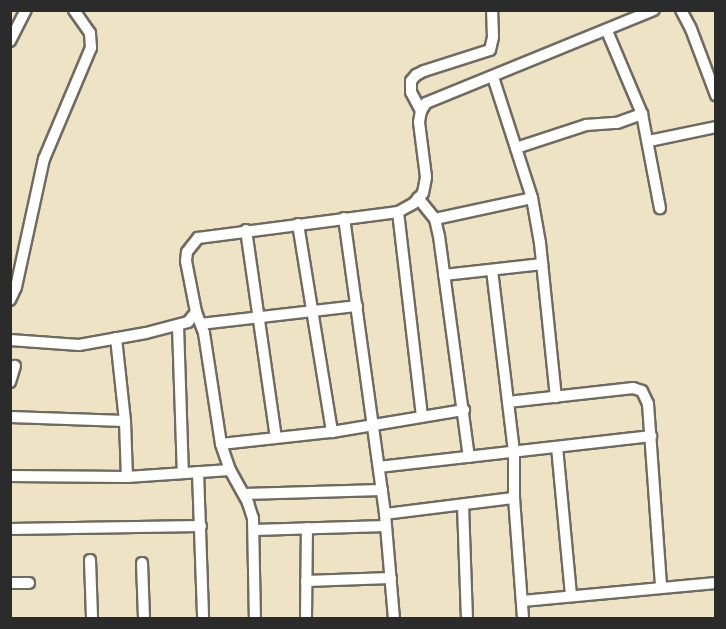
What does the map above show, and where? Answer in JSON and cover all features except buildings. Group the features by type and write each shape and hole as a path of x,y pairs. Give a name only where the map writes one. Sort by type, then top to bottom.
{"street":[{"path":"10,41 26,10"},
{"path":"10,300 16,287 44,159 91,48 90,33 74,10"},
{"path":"421,111 411,92 411,81 416,75 490,50 493,38 492,10"},
{"path":"255,618 253,518 244,494 230,470 221,444 201,324 196,312 186,261 191,243 210,235 398,212 423,193 426,177 419,122 421,111 426,103 654,10"},
{"path":"681,10 691,28 716,95"},
{"path":"607,31 642,114 660,208"},
{"path":"493,77 532,198 542,264 556,397"},
{"path":"516,148 586,125 617,123 642,114"},
{"path":"649,141 716,127"},
{"path":"418,198 435,219 469,457"},
{"path":"435,219 532,198"},
{"path":"398,212 422,417"},
{"path":"344,218 385,514 394,618"},
{"path":"298,224 332,432"},
{"path":"246,230 276,437"},
{"path":"444,275 542,264"},
{"path":"492,270 514,452 514,498 523,618"},
{"path":"201,324 357,306"},
{"path":"10,339 28,343 79,345 178,326 188,322 196,312"},
{"path":"178,326 183,473"},
{"path":"116,338 125,421 127,477"},
{"path":"10,382 15,366"},
{"path":"508,402 633,388 642,391 648,404 661,587"},
{"path":"221,444 332,432 464,410"},
{"path":"10,417 125,421"},
{"path":"379,467 651,436"},
{"path":"558,447 571,596"},
{"path":"10,476 127,477 230,470"},
{"path":"198,472 203,618"},
{"path":"244,494 381,490"},
{"path":"385,514 514,498"},
{"path":"463,505 467,618"},
{"path":"10,529 201,526"},
{"path":"254,530 386,526"},
{"path":"306,618 307,528"},
{"path":"90,560 92,618"},
{"path":"142,563 144,618"},
{"path":"306,581 391,578"},
{"path":"10,583 29,583"},
{"path":"522,601 716,583"}]}
